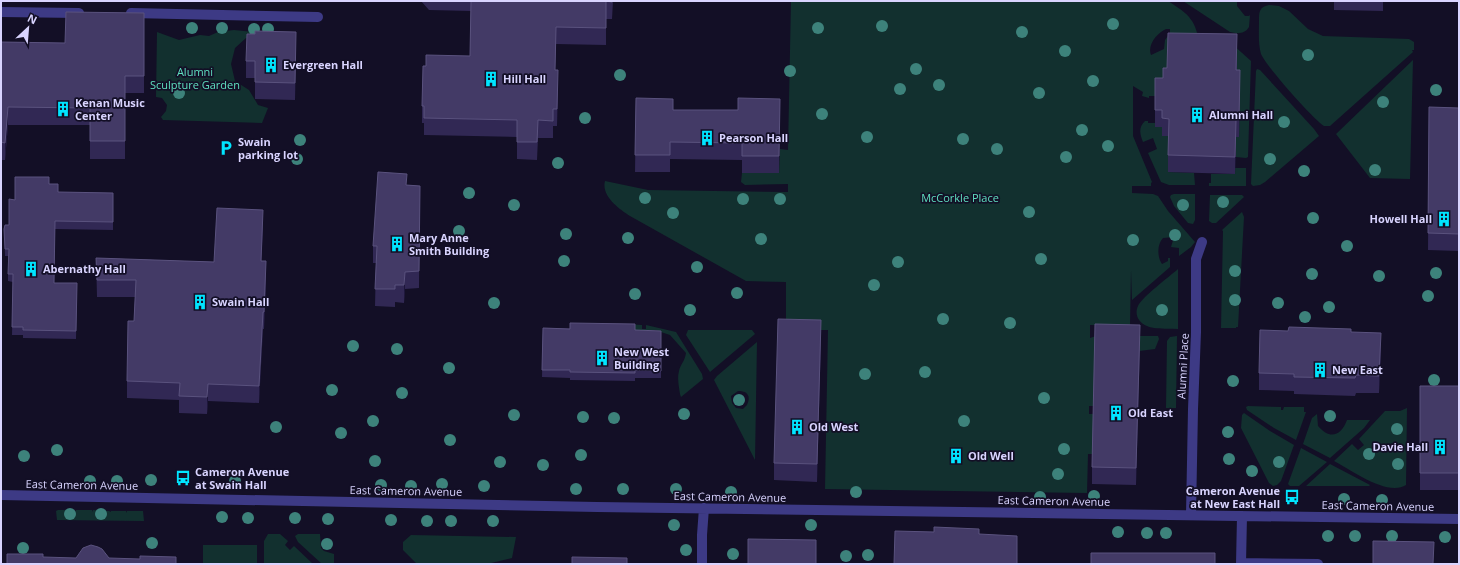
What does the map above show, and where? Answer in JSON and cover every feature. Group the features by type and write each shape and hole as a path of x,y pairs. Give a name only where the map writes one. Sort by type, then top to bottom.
{"street":[{"path":"1,12 88,13"},
{"path":"119,13 318,17"},
{"name":"Alumni Place","path":"1191,515 1192,409 1196,332 1196,259 1202,242"},
{"name":"East Cameron Avenue","path":"1,495 704,508 1459,519"},
{"path":"702,564 704,508"},
{"path":"1242,516 1241,563 1318,564"}],"green space":[{"name":"McCorkle Place","path":"791,1 1168,1 1182,10 1191,19 1196,30 1200,47 1157,96 1149,96 1149,98 1142,96 1143,92 1133,86 1133,136 1152,182 1151,186 1132,186 1132,193 1153,194 1158,196 1168,211 1195,242 1179,256 1179,248 1171,247 1174,237 1163,238 1158,251 1159,258 1162,264 1170,258 1170,267 1132,300 1131,270 1130,326 1090,325 1090,338 1096,336 1094,406 1089,406 1089,414 1094,414 1093,454 1088,454 1087,493 825,489 828,330 786,330 786,282 746,281 630,216 612,202 604,187 605,181 648,190 788,192 788,184 745,185 741,182 742,173 779,173 780,149 788,150","holes":["1166,29 1170,29 1170,33 1165,40 1164,49 1151,55 1150,47 1156,36"]},
{"path":"1183,1 1237,1 1237,6 1245,16 1250,15 1249,27 1241,33 1230,32"},
{"path":"1269,5 1279,6 1289,11 1308,29 1323,36 1409,39 1414,42 1414,50 1412,50 1413,52 1330,126 1324,126 1290,92 1261,54 1259,46 1259,18 1261,9"},
{"name":"Alumni Sculpture Garden","path":"234,30 263,33 266,41 246,38 235,48 231,64 235,81 249,90 258,105 268,108 262,123 163,120 161,117 166,111 167,105 162,98 156,97 157,32 179,40 200,35 209,36 218,32"},
{"path":"1231,43 1251,61 1248,157 1246,158 1236,157 1236,137 1238,137"},
{"path":"1413,60 1410,179 1370,178 1336,134"},
{"path":"1257,69 1260,70 1319,136 1265,182 1260,185 1253,186 1251,184"},
{"path":"1145,121 1148,121 1148,123 1155,123 1155,127 1162,127 1162,136 1169,136 1168,172 1194,173 1195,185 1169,185 1161,182 1148,153 1157,149 1153,138 1143,142 1141,136 1140,129"},
{"path":"1235,168 1246,168 1246,186 1209,186 1209,183 1211,183 1211,174 1235,174"},
{"path":"1174,194 1195,194 1195,220 1193,224 1188,223 1174,206 1170,197"},
{"path":"1210,195 1242,195 1244,197 1216,223 1212,223 1209,221"},
{"path":"1242,212 1244,217 1238,327 1221,328 1222,230"},
{"path":"1178,269 1178,329 1154,328 1144,325 1137,315 1137,309 1140,302"},
{"path":"623,324 642,325 642,329 646,329 646,325 676,332 702,374 703,379 681,397 678,374 686,353 670,335 655,330 635,331"},
{"path":"688,330 752,330 755,334 710,372 686,335"},
{"path":"1123,336 1158,336 1159,339 1155,349 1139,351 1139,343"},
{"path":"1177,336 1176,408 1166,408 1167,341 1170,337"},
{"path":"757,342 755,460 714,380","holes":["738,391 746,393 749,397 747,405 743,409 736,408 732,403 731,396"]},
{"path":"1246,407 1281,407 1281,410 1283,410 1284,407 1304,407 1304,412 1306,412 1296,440 1274,428 1247,410"},
{"path":"1407,408 1406,485 1398,488 1390,488 1380,485 1360,476 1334,461 1352,444 1358,450 1364,445 1359,439 1385,411 1400,411"},
{"path":"1244,413 1294,445 1281,481 1277,485 1273,486 1269,483 1241,428 1242,415"},
{"path":"1317,414 1318,426 1322,430 1331,434 1338,433 1342,430 1347,420 1370,420 1364,428 1330,458 1303,444 1312,418"},
{"path":"1301,448 1327,462 1299,486 1290,486 1288,484"},
{"path":"1330,464 1370,485 1306,486"},
{"path":"74,510 75,512 76,510 92,510 93,512 93,510 111,512 126,511 127,513 127,511 143,511 144,521 57,520 56,511"},
{"path":"268,534 280,534 288,541 285,545 290,550 294,546 313,564 264,564 264,541"},
{"path":"298,534 320,534 321,548 324,551 334,554 334,564 322,564 298,542 295,536"},
{"path":"411,535 516,537 512,558 487,564 417,564 403,550 403,542"},
{"path":"203,545 257,545 257,564 203,564"}],"building":[{"name":"Hill Hall","path":"471,1 606,1 606,28 556,27 555,70 558,70 557,109 553,109 553,121 538,120 537,142 517,142 517,120 424,118 424,106 422,106 423,66 426,66 426,55 470,56"},
{"name":"Kenan Music Center","path":"66,12 144,13 144,76 125,76 125,141 90,141 90,108 8,107 5,143 1,142 1,42 65,43"},
{"name":"Evergreen Hall","path":"255,31 296,32 295,83 255,82 255,61 246,61 247,34 255,34"},
{"name":"Alumni Hall","path":"1168,33 1237,34 1236,70 1240,70 1239,120 1236,120 1235,157 1168,155 1169,119 1162,118 1162,110 1155,110 1155,78 1163,78 1163,68 1167,68"},
{"name":"Pearson Hall","path":"636,98 673,99 673,110 738,110 738,98 780,99 779,156 742,156 742,143 670,142 670,155 635,155"},
{"name":"Howell Hall","path":"1429,107 1459,108 1459,234 1428,233"},
{"name":"Mary Anne Smith Building","path":"378,172 407,174 406,185 420,186 419,271 405,272 404,285 395,285 395,289 375,289 377,246 373,246"},
{"name":"Abernathy Hall","path":"15,177 49,177 49,184 58,184 58,192 113,193 113,222 55,221 54,283 77,283 76,331 23,330 23,327 12,327 13,274 8,274 9,249 5,249 4,229 5,225 9,225 9,199 15,200"},
{"name":"Swain Hall","path":"217,208 263,210 261,261 266,261 259,386 208,384 207,397 179,396 180,383 127,381 128,321 134,321 136,280 97,280 96,258 214,262"},
{"name":"Old West","path":"778,319 821,320 817,464 774,463"},
{"name":"New West Building","path":"570,323 635,324 635,330 661,331 661,371 635,370 635,373 542,370 543,328 570,329"},
{"name":"Old East","path":"1095,324 1140,325 1136,468 1092,467"},
{"name":"New East","path":"1289,327 1351,329 1351,332 1381,333 1379,376 1356,375 1355,378 1294,377 1294,374 1259,373 1260,330 1288,331"},
{"name":"Davie Hall","path":"1420,386 1459,386 1459,473 1420,473"},
{"path":"934,527 979,529 979,534 1017,536 1017,564 894,564 895,531 934,532"},
{"path":"748,539 816,540 816,564 748,564"},
{"path":"1373,541 1434,542 1433,564 1373,564"},
{"path":"91,545 102,549 109,558 140,559 140,556 176,557 176,564 7,564 7,554 43,554 43,557 76,558 83,548"},
{"path":"1091,553 1215,553 1215,564 1091,564"},
{"path":"572,557 627,558 627,564 572,564"}],"place":[{"name":"Evergreen Hall","path":"271,65"},
{"name":"Hill Hall","path":"491,79"},
{"name":"Kenan Music Center","path":"63,109"},
{"name":"Alumni Hall","path":"1197,115"},
{"name":"Pearson Hall","path":"707,138"},
{"name":"Swain parking lot","path":"226,148"},
{"name":"Howell Hall","path":"1444,219"},
{"name":"Mary Anne Smith Building","path":"397,244"},
{"name":"Abernathy Hall","path":"31,269"},
{"name":"Swain Hall","path":"200,302"},
{"name":"New West Building","path":"602,358"},
{"name":"New East","path":"1320,370"},
{"name":"Old East","path":"1116,413"},
{"name":"Old West","path":"797,427"},
{"name":"Davie Hall","path":"1440,447"},
{"name":"Old Well","path":"956,456"},
{"name":"Cameron Avenue at Swain Hall","path":"183,478"},
{"name":"Cameron Avenue at New East Hall","path":"1292,497"}]}
